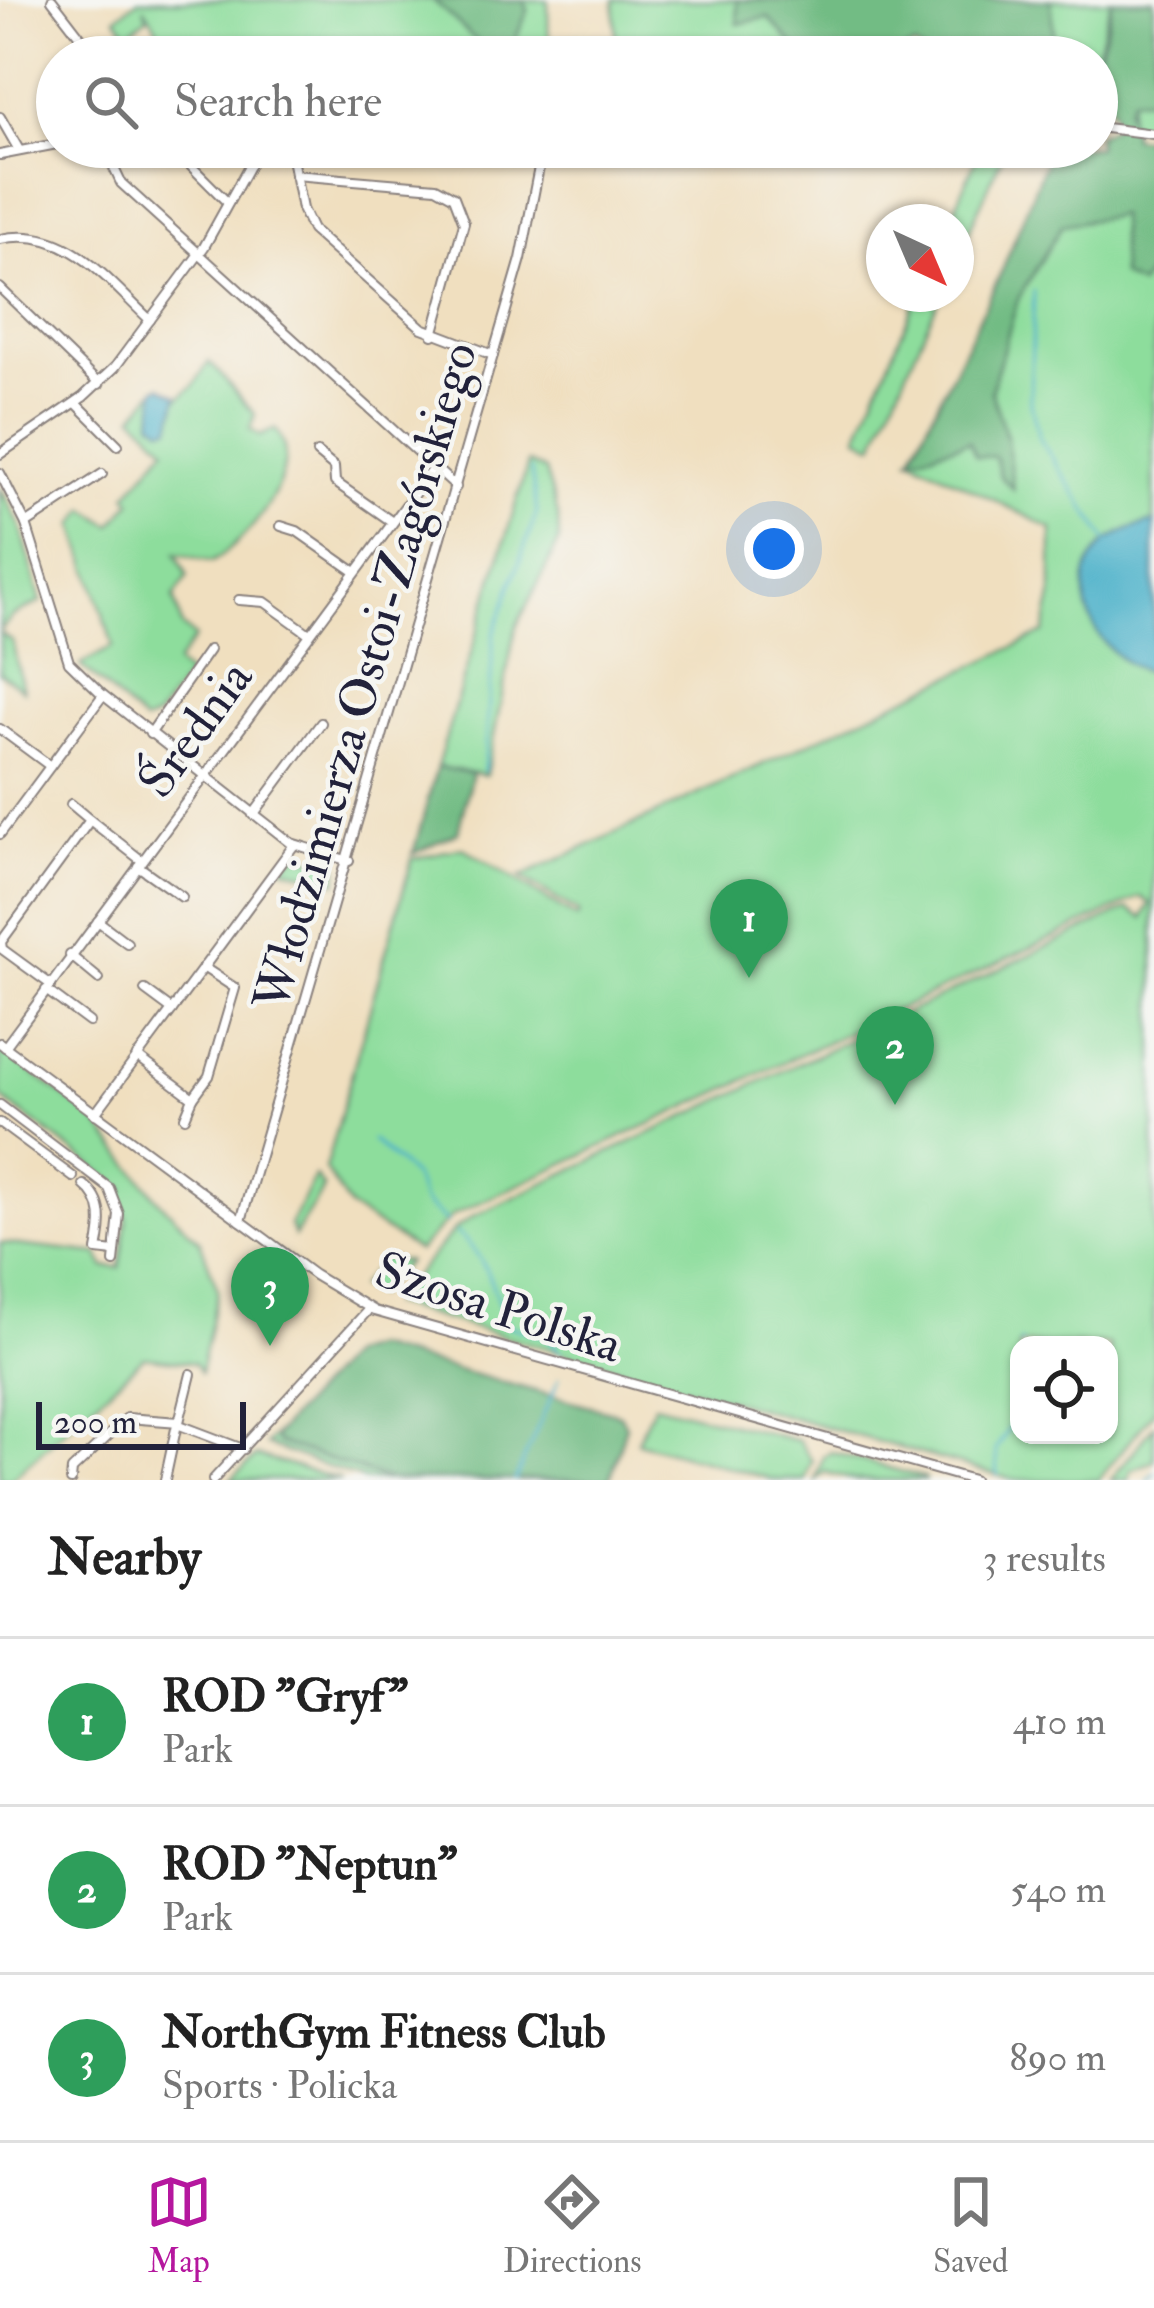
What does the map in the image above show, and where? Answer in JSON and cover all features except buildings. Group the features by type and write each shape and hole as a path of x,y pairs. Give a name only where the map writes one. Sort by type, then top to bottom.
{"street":[{"path":"52,0 80,36"},
{"path":"0,117 19,150"},
{"path":"1118,130 1154,134"},
{"path":"0,155 36,147"},
{"path":"114,168 121,183 455,487"},
{"path":"193,168 229,203"},
{"path":"0,454 99,384 199,254 248,168"},
{"path":"294,168 308,225 433,335 493,355"},
{"name":"Włodzimierza Ostoi-Zagórskiego","path":"241,1221 528,233 539,168"},
{"path":"295,175 436,188 454,197 464,224 433,335"},
{"path":"0,239 36,234 62,242 151,320"},
{"path":"0,288 99,384"},
{"path":"76,403 118,445"},
{"path":"316,453 334,466 335,482 391,521"},
{"name":"Średnia","path":"3,1045 434,467"},
{"path":"0,473 26,524 69,662 150,734 294,845 349,861"},
{"path":"26,524 102,474"},
{"path":"281,526 297,530 354,572"},
{"name":"Średnia","path":"239,599 265,602 308,633"},
{"path":"150,734 209,650"},
{"path":"0,833 103,694"},
{"path":"253,815 321,723"},
{"path":"0,729 50,766"},
{"path":"71,804 140,863"},
{"path":"89,1022 2,949 1,942 90,820"},
{"path":"95,1114 294,845"},
{"name":"Średnia","path":"140,863 182,897"},
{"path":"98,921 127,943"},
{"path":"70,955 99,980"},
{"path":"185,1117 209,1076 235,988 203,967"},
{"path":"145,990 172,1010"},
{"name":"Szosa Polska","path":"3,1045 369,1309 436,1332 973,1480"},
{"path":"137,1056 193,1097"},
{"path":"0,1105 103,1181 116,1201 114,1257 97,1250 102,1218 94,1194 84,1185"},
{"path":"9,1112 0,1123 71,1176 78,1162"},
{"path":"213,1480 369,1309"},
{"path":"166,1480 191,1373"},
{"path":"71,1480 72,1470 127,1418 143,1416 176,1424 243,1449"}],"green space":[{"path":"138,0 433,0 472,36 161,36 144,7 147,18 128,33 116,17"},
{"path":"433,0 524,0 528,10 517,36 472,36"},
{"path":"524,0 548,0 549,36 517,36 528,11"},
{"path":"614,0 737,0 738,24 768,17 785,36 616,36"},
{"path":"737,0 1051,0 1054,36 785,36 768,17 738,24"},
{"path":"1051,0 1111,0 1102,36 1054,36"},
{"path":"1111,0 1154,0 1154,99 1132,98 1127,109 1132,137 1154,139 1154,263 1140,286 1121,276 1119,215 1062,225 1018,299 991,391 1007,439 1013,489 1000,476 995,457 976,456 969,441 911,458 1002,271 1043,168 1118,168 1118,36 1104,36"},
{"path":"1131,98 1154,99 1154,128 1127,126"},
{"path":"972,168 997,168 974,219 974,204 957,204"},
{"path":"1119,215 1146,272 1154,263 1154,522 1136,527 1141,671 1154,673 1154,1411 1098,1480 1014,1480 390,1304 456,1228 474,1216 1123,911 1129,909 1143,918 1150,903 1141,897 453,1215 418,1251 350,1208 325,1169 412,859 462,847 577,918 579,913 521,877 1044,633 1052,597 1052,529 911,458 970,441 1007,439 991,391 1018,299 1062,225"},
{"path":"910,312 933,312 874,445 858,436"},
{"path":"209,362 255,414 250,429 260,436 275,429 284,445 285,463 270,502 226,552 212,562 176,553 188,576 174,597 182,627 195,637 176,664 187,675 157,717 144,723 81,665 113,646 75,525 86,509 112,525 132,501 127,495 166,447 134,415 156,389 153,421 193,386"},
{"path":"528,463 545,470 558,515 559,542 516,627 486,775 437,767"},
{"path":"0,487 21,527 41,602 13,616 0,631"},
{"path":"0,633 12,641 23,690 0,673"},
{"path":"437,767 472,773 458,832 413,854"},
{"path":"297,854 338,865 337,882 282,867"},
{"path":"0,1049 93,1118 161,1203 200,1241 218,1290 200,1372 194,1363 144,1357 10,1480 0,1480 0,1243 98,1254 104,1267 120,1268 127,1220 120,1196 124,1189 0,1097"},
{"path":"315,1176 324,1188 294,1236 290,1225"},
{"path":"385,1257 407,1262 377,1295 359,1287"},
{"path":"372,1347 620,1414 626,1425 610,1480 390,1480 276,1442 275,1435 349,1354"},
{"path":"654,1404 799,1441 812,1461 805,1480 775,1480 637,1442"},
{"path":"1154,1425 1154,1461 1131,1470 1129,1480 1111,1480"},
{"path":"275,1435 277,1443 390,1480 365,1480 266,1445"},
{"path":"831,1452 925,1480 854,1480 825,1472 816,1480 823,1457"},
{"path":"257,1456 341,1480 230,1480"}],"water":[{"path":"161,386 178,395 171,427 153,421 156,389"},
{"path":"1154,522 1154,673 1134,666 1101,638 1085,598 1093,557 1109,540"}],"waterway":[{"path":"1034,291 1030,399 1039,438 1107,541"},
{"path":"484,771 494,634 537,512 531,470"},
{"path":"372,1140 413,1176 424,1203 447,1222"},
{"path":"457,1233 483,1265 508,1326 546,1336 562,1353"},
{"path":"515,1480 559,1379"},
{"path":"998,1476 996,1449 1010,1427"},
{"path":"1148,1480 1154,1473"}],"place":[{"name":"ROD \"Gryf\"","path":"749,978"},
{"name":"ROD \"Neptun\"","path":"895,1105"},
{"name":"NorthGym Fitness Club","path":"270,1346"}]}
